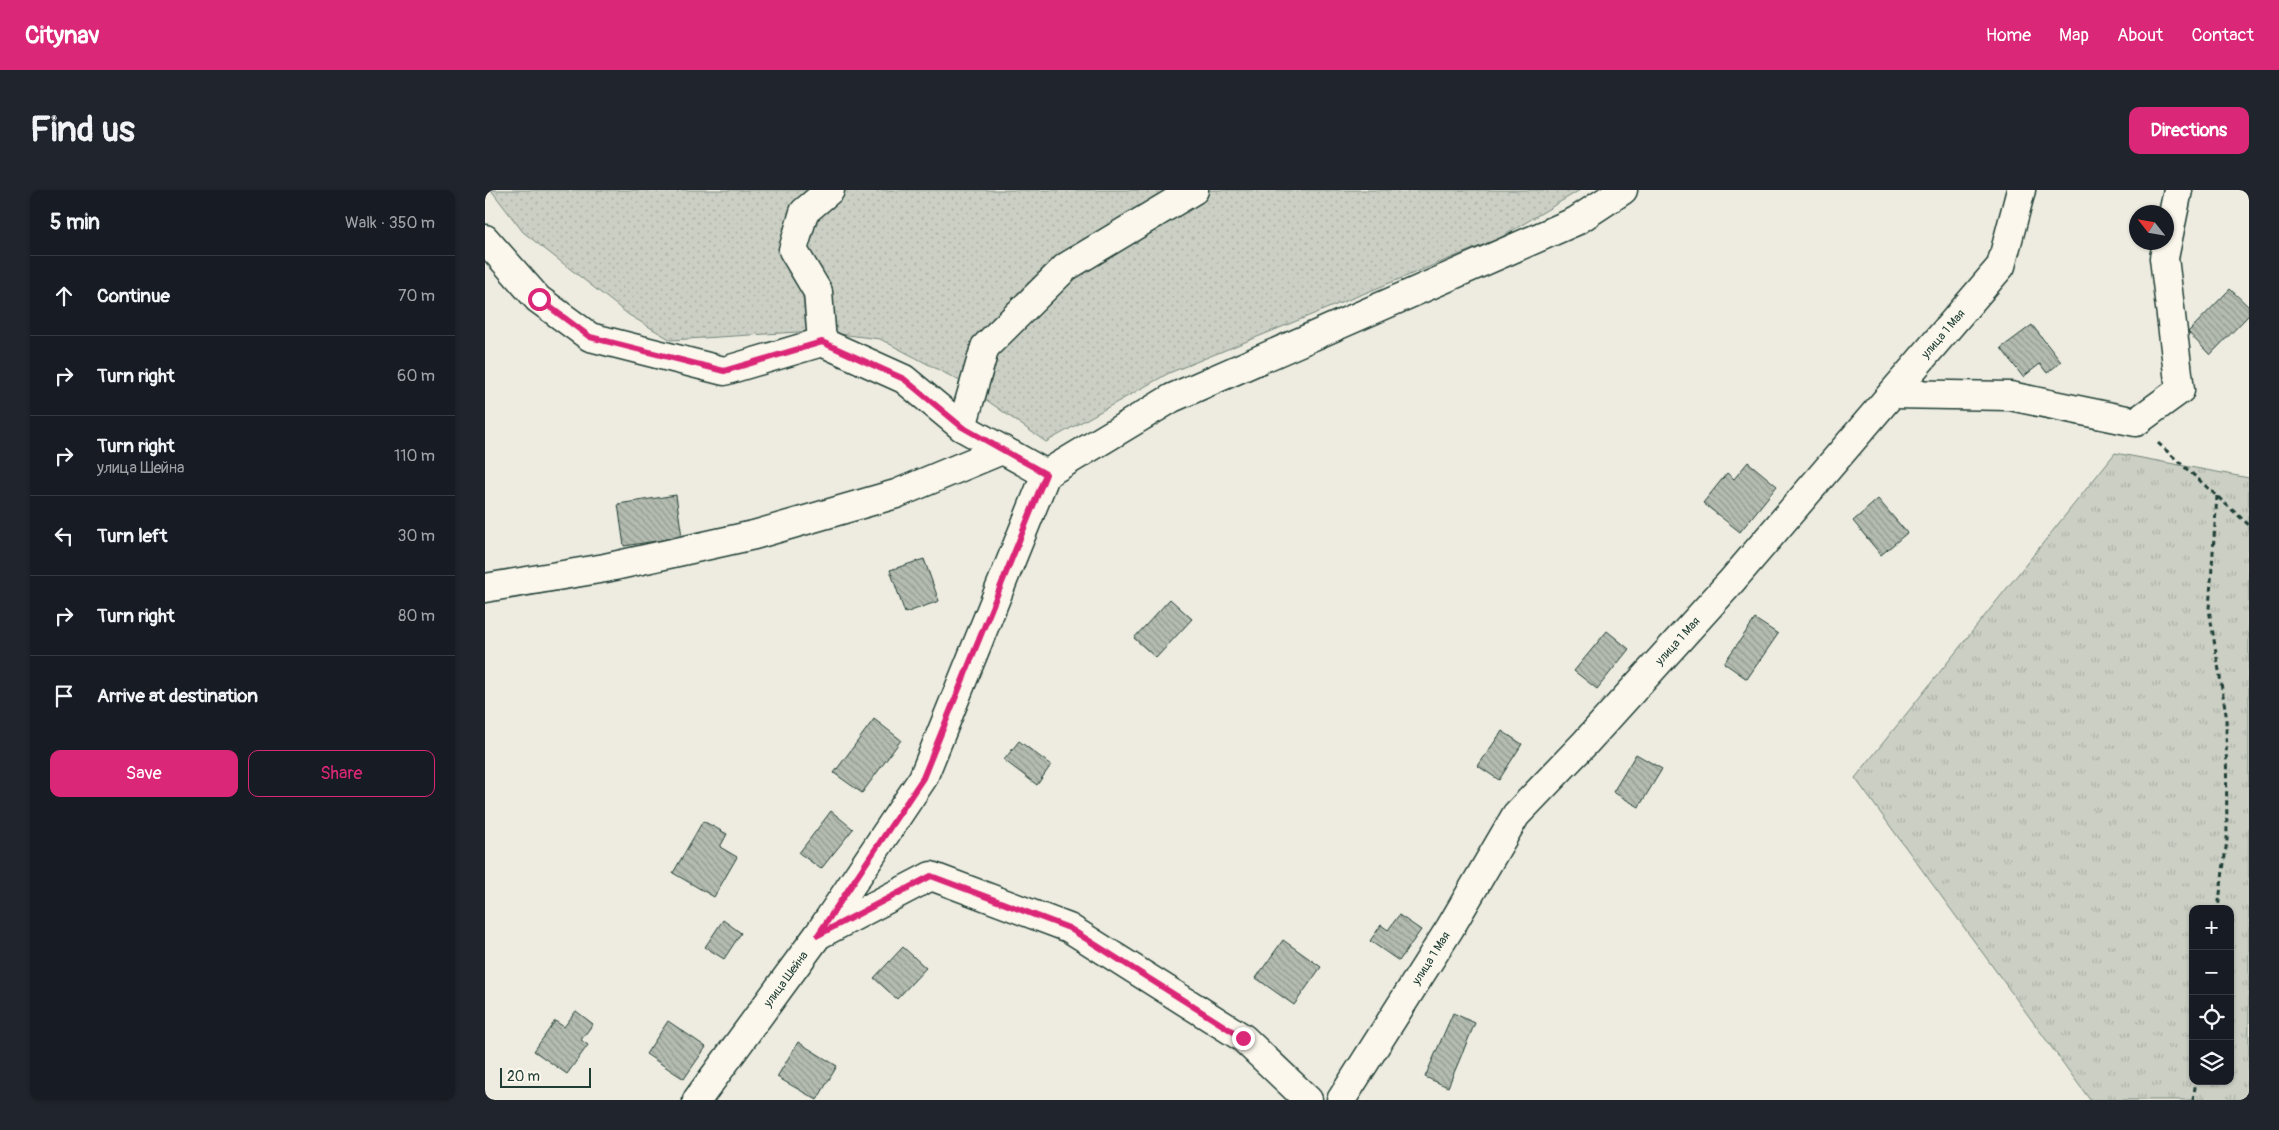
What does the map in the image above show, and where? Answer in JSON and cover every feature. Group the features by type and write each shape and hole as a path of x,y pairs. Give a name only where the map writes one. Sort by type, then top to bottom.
{"street":[{"path":"822,342 818,292 793,250 804,212 830,190"},
{"path":"962,427 985,347 1066,267 1193,190"},
{"path":"485,239 539,299 590,337 724,371 822,342 904,379 962,427 1046,474 1172,398 1576,221 1623,190"},
{"name":"улица 1 Мая","path":"1341,1100 1450,928 1516,815 1586,742 1729,583 2001,266 2021,190"},
{"path":"1891,394 2009,396 2136,422 2180,390 2164,258 2178,190"},
{"path":"485,588 605,568 754,535 897,494 1002,450"},
{"name":"улица Шейна","path":"697,1100 818,935 923,778 1046,474"},
{"path":"818,935 931,876 1069,928 1243,1038 1308,1100"}],"path":[{"path":"2136,422 2249,525"},
{"path":"2217,496 2209,609 2226,714 2227,840 2219,905"},
{"path":"2193,1100 2195,1085"}],"green space":[{"path":"491,190 1580,190 1500,238 1169,373 1046,442 958,380 880,339 814,331 671,340 629,315 523,232"},
{"path":"2115,453 2249,478 2249,1100 2090,1100 1855,778"}],"building":[{"path":"2230,289 2249,307 2249,315 2210,355 2188,332"},
{"path":"2032,325 2061,362 2047,373 2040,364 2023,377 2001,348"},
{"path":"1748,462 1777,486 1740,532 1703,503 1727,473 1734,479"},
{"path":"676,495 682,537 624,546 618,504"},
{"path":"1878,499 1907,533 1881,555 1853,521"},
{"path":"924,559 939,601 905,613 890,570"},
{"path":"1170,599 1192,619 1156,658 1134,638"},
{"path":"1755,619 1778,634 1747,679 1724,663"},
{"path":"1607,631 1629,649 1597,689 1574,671"},
{"path":"874,719 901,740 862,793 834,773"},
{"path":"1502,731 1522,744 1499,780 1478,766"},
{"path":"1019,741 1051,765 1037,785 1004,760"},
{"path":"1636,754 1662,769 1639,807 1613,792"},
{"path":"831,811 853,829 821,869 799,853"},
{"path":"703,821 727,834 720,847 737,857 714,897 673,873"},
{"path":"1399,915 1421,930 1399,961 1370,941 1381,925 1388,930"},
{"path":"723,920 741,933 724,959 705,947"},
{"path":"1283,940 1321,967 1294,1005 1256,978"},
{"path":"903,947 926,968 897,999 874,978"},
{"path":"576,1011 593,1024 581,1040 588,1045 567,1074 534,1051 555,1021 564,1027"},
{"path":"1453,1013 1475,1023 1448,1087 1425,1077"},
{"path":"668,1021 706,1047 684,1079 646,1054"},
{"path":"798,1042 837,1066 817,1100 777,1077"}],"route":[{"path":"539,299 590,337 724,371 822,342 904,379 962,427 1046,474 923,778 818,935 931,876 1069,928 1243,1038"}]}
